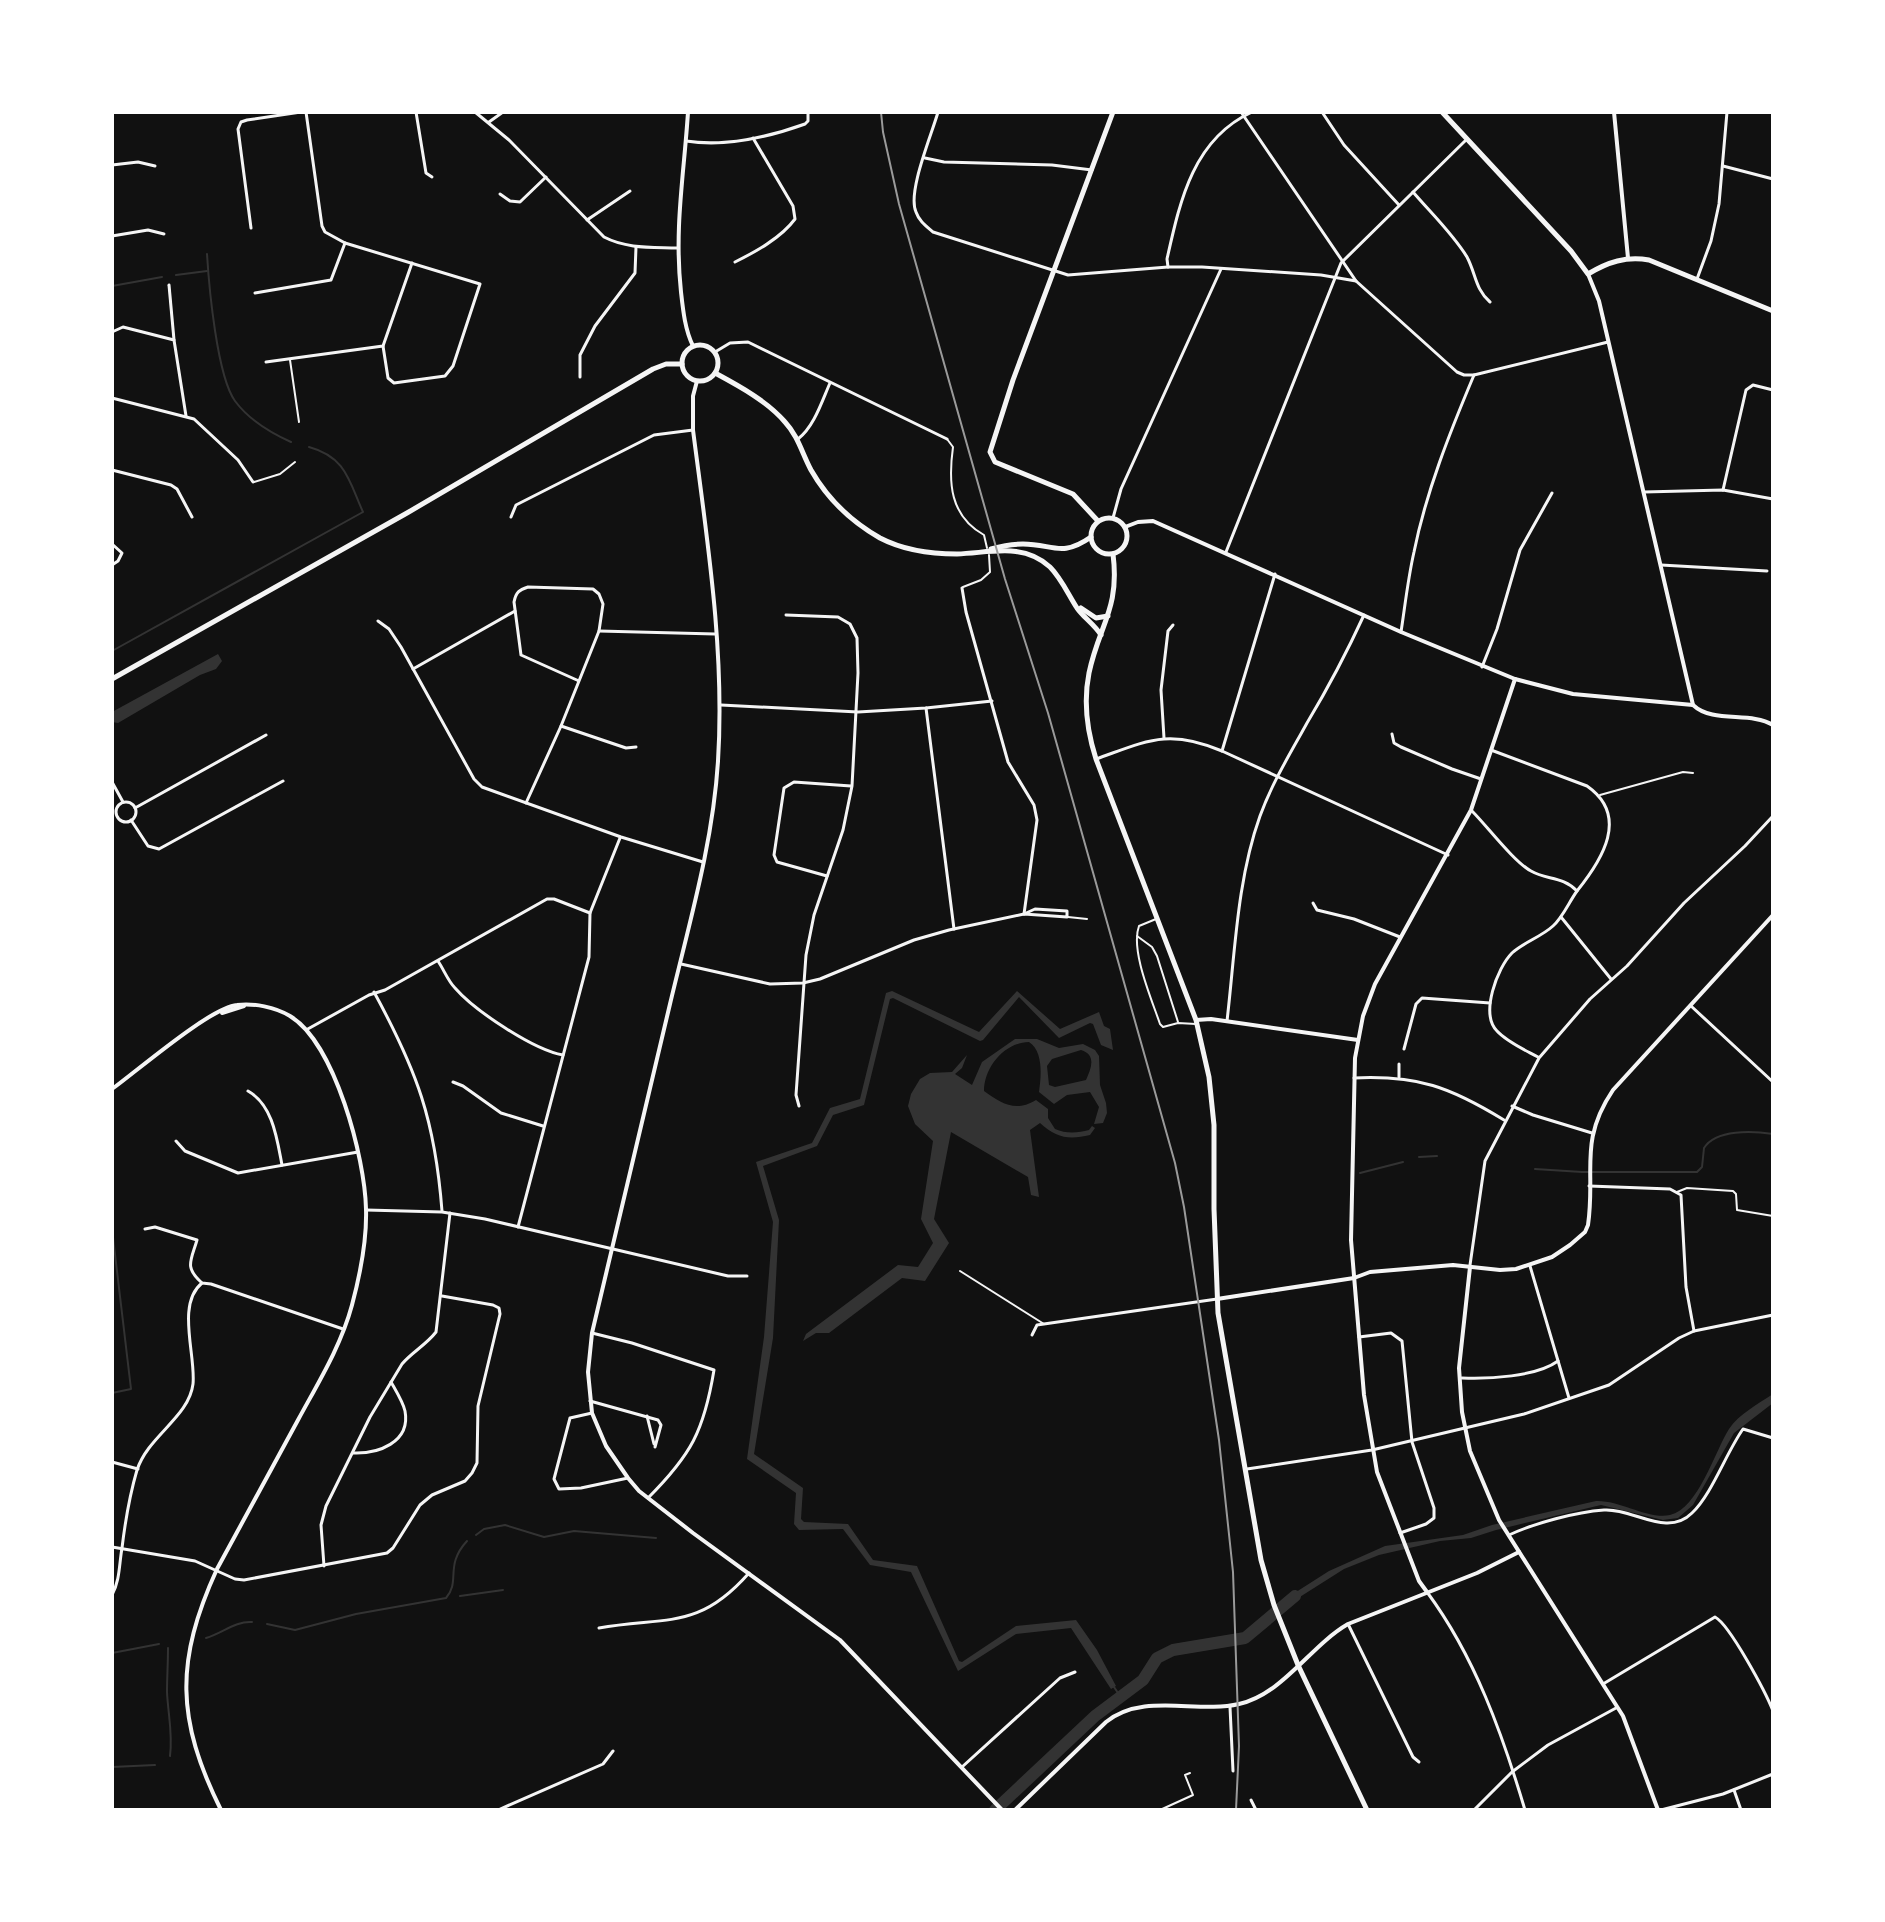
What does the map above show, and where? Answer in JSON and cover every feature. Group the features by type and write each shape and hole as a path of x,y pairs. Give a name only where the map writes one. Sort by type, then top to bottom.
{"main road":[{"path":"1098,521 1073,494 995,462 990,452 1013,380 1113,112"},
{"path":"1442,112 1571,251 1588,274 1606,264 1628,258 1658,262 1773,311"},
{"path":"693,346 706,346 715,352 718,363 715,373 707,380 697,381 686,375 682,364 685,353 693,346"},
{"path":"112,679 653,369 666,364 682,364"},
{"path":"715,373 767,405 785,421 798,439 810,468 824,490 849,517 879,537 908,549 957,554 1023,544 1056,550 1091,537 1098,521"},
{"path":"1091,537 1096,548 1107,554 1113,554 1126,543 1125,527 1113,518 1098,521"},
{"path":"982,551 1011,550 1034,556 1051,569 1101,635"},
{"path":"1113,554 1115,584 1109,616 1089,672 1086,701 1089,731 1096,759 1196,1022 1212,1096 1217,1299 1258,1549 1274,1605 1298,1665 1367,1810"},
{"path":"1074,602 1096,618 1109,616"}],"street":[{"path":"251,228 238,129 241,122 304,112 325,232 345,243 412,263 480,284 453,366 445,376 394,383 388,378 383,346 412,263"},
{"path":"416,112 426,173 432,177"},
{"path":"475,112 546,177 604,237 617,244 636,247 677,248"},
{"path":"489,122 503,112"},
{"path":"688,112 677,248 683,308 693,346"},
{"path":"686,141 717,143 753,138 805,124 808,112"},
{"path":"938,112 914,196 916,214 923,225 933,232 1068,275 1168,267 1221,268 1356,281"},
{"path":"1168,267 1167,259 1179,206 1199,158 1216,137 1242,114 1252,112"},
{"path":"1322,112 1344,145 1399,205"},
{"path":"1614,112 1628,258"},
{"path":"1697,279 1715,224 1727,112"},
{"path":"1242,114 1341,263 1356,281 1457,372 1474,375 1608,342"},
{"path":"735,262 754,253 795,219 793,206 753,138"},
{"path":"1226,552 1341,263 1467,139"},
{"path":"925,158 944,162 1092,170"},
{"path":"112,165 138,162 155,166"},
{"path":"1723,166 1773,179"},
{"path":"500,194 510,201 520,202 546,177"},
{"path":"587,220 630,191"},
{"path":"1413,192 1461,249 1469,261 1478,292 1490,302"},
{"path":"112,236 148,230 164,234"},
{"path":"255,293 331,280 345,243"},
{"path":"580,377 580,355 595,326 635,273 636,247"},
{"path":"1113,518 1121,489 1221,268"},
{"path":"1588,274 1599,301 1693,705"},
{"path":"169,285 186,416"},
{"path":"112,332 123,327 174,340"},
{"path":"715,352 730,343 748,342 947,439"},
{"path":"266,362 383,346"},
{"path":"1401,632 1424,513 1452,427 1474,375"},
{"path":"697,381 693,396 693,430 721,705 714,800 681,964 592,1333 588,1372 592,1413 606,1446 628,1478 648,1498 840,1640 1002,1810"},
{"path":"798,439 817,412 830,383"},
{"path":"1723,490 1746,390 1753,385 1773,390"},
{"path":"112,398 194,419 238,460 253,482"},
{"path":"511,517 516,505 654,435 693,430"},
{"path":"112,470 171,485 177,489 192,517"},
{"path":"1644,492 1723,490 1773,499"},
{"path":"1482,667 1497,629 1520,550 1552,493"},
{"path":"1125,527 1153,521 1401,632 1515,679 1573,694 1693,705 1705,712 1772,722"},
{"path":"112,544 122,553 112,565"},
{"path":"1661,565 1767,571"},
{"path":"1222,751 1275,574"},
{"path":"526,803 561,726 579,681 599,631 603,604 602,598 593,589 528,587 516,593 515,611 521,655 579,681"},
{"path":"962,588 1008,762 1034,805 1037,820 1024,914"},
{"path":"413,669 515,611"},
{"path":"786,615 838,617 850,624 857,638 858,712 852,786 843,830 814,915 803,983 796,1095 799,1106"},
{"path":"1227,1021 1249,856 1261,814 1277,777 1342,662 1364,615"},
{"path":"378,621 389,629 474,779 492,792 703,862"},
{"path":"1164,738 1161,690 1168,631 1173,625"},
{"path":"599,631 716,635"},
{"path":"1515,679 1471,810 1375,984 1358,1040 1351,1174 1354,1278 1372,1450 1386,1497 1419,1581 1458,1639 1484,1690 1525,1810"},
{"path":"721,705 858,712 992,701"},
{"path":"926,708 954,929"},
{"path":"561,726 626,748 636,747"},
{"path":"1392,734 1394,743 1401,747 1481,779"},
{"path":"135,808 266,735"},
{"path":"1096,759 1164,738 1191,739 1448,855"},
{"path":"1491,750 1587,786 1600,795 1608,814 1607,840 1589,878 1553,926 1514,952 1505,962 1494,984 1489,1015 1495,1030 1539,1058"},
{"path":"131,820 148,846 159,849 283,781"},
{"path":"112,782 123,802 135,808 135,816 131,820 124,822 118,818"},
{"path":"827,876 777,862 774,855 784,788 794,782 852,786"},
{"path":"118,818 117,807 123,802"},
{"path":"1471,810 1528,870 1552,876 1577,891"},
{"path":"1773,816 1573,1016 1539,1058 1488,1150 1481,1173 1459,1368 1464,1429 1499,1520 1618,1707 1659,1810 1734,1790 1773,1774"},
{"path":"113,821 118,818"},
{"path":"518,1227 589,957 590,913 621,837"},
{"path":"306,1030 374,992 385,990 547,899 590,913"},
{"path":"1313,903 1317,910 1354,919 1400,937"},
{"path":"681,964 770,984 803,983 820,979 914,940 954,929 1035,909 1067,911 1067,917 1024,914"},
{"path":"1032,1335 1037,1325 1354,1278 1370,1272 1453,1265 1500,1270 1530,1266 1552,1257 1585,1232 1590,1217 1592,1133 1601,1108 1613,1090 1773,915"},
{"path":"1560,916 1611,979"},
{"path":"438,961 455,988 487,1014 541,1049 563,1055"},
{"path":"374,992 403,1045 426,1106 437,1154 442,1212"},
{"path":"1404,1049 1416,1004 1422,998 1491,1003"},
{"path":"112,1089 193,1028 236,1005 274,1009 290,1016 306,1030 327,1062 341,1095 358,1152 366,1210 359,1274 344,1329 217,1569 199,1608 189,1644 187,1711 194,1744 221,1810"},
{"path":"1691,1006 1773,1082"},
{"path":"1196,1022 1227,1021 1358,1040"},
{"path":"1399,1064 1399,1077"},
{"path":"1354,1078 1399,1077 1426,1082 1445,1088 1504,1120"},
{"path":"453,1082 501,1113 543,1126"},
{"path":"248,1091 258,1097 270,1117 277,1134 282,1165"},
{"path":"1512,1106 1592,1133"},
{"path":"176,1141 185,1151 238,1173 358,1152"},
{"path":"1589,1186 1677,1192 1682,1200 1686,1287 1694,1331"},
{"path":"366,1210 450,1213 728,1276 747,1276"},
{"path":"324,1566 321,1525 326,1506 391,1382 411,1353 430,1341 436,1332 450,1213"},
{"path":"145,1229 155,1227 197,1240 189,1265 191,1273 202,1283 344,1329"},
{"path":"1530,1266 1569,1398"},
{"path":"112,1595 120,1571 138,1469 154,1440 178,1415 189,1398 194,1372 189,1317 194,1292 202,1283"},
{"path":"112,1547 195,1561 244,1580 387,1553 420,1505 432,1495 465,1481 477,1463 478,1406 499,1308 442,1296"},
{"path":"1244,1469 1372,1450 1524,1414 1609,1385 1694,1331 1773,1315"},
{"path":"592,1333 714,1370 703,1425 687,1455 648,1498"},
{"path":"1359,1337 1391,1333 1402,1341 1412,1442 1434,1508 1434,1518 1401,1535"},
{"path":"1462,1378 1506,1377 1550,1366 1558,1361"},
{"path":"353,1453 381,1451 398,1438 405,1420 405,1410 391,1382"},
{"path":"590,1401 647,1415 658,1420 661,1425 655,1447 647,1415"},
{"path":"592,1413 570,1418 554,1479 559,1489 581,1488 628,1478"},
{"path":"1509,1535 1537,1524 1603,1510 1663,1524 1686,1518 1699,1505 1743,1429 1773,1438"},
{"path":"112,1462 138,1469"},
{"path":"1015,1810 1106,1722 1123,1711 1142,1707 1230,1706 1245,1703 1265,1693 1331,1634 1348,1624 1477,1573 1519,1552"},
{"path":"599,1628 667,1621 697,1614 721,1601 749,1573"},
{"path":"1603,1684 1715,1617 1720,1619 1734,1640 1773,1711"},
{"path":"1348,1624 1413,1757 1419,1762"},
{"path":"960,1769 1060,1678 1075,1672"},
{"path":"1230,1706 1233,1771"},
{"path":"1474,1810 1512,1772 1554,1742 1618,1707"},
{"path":"498,1810 603,1764 613,1751"},
{"path":"1734,1790 1741,1810"},
{"path":"1251,1800 1256,1810"}],"lane":[{"path":"290,359 299,422"},
{"path":"947,439 953,447 949,477 961,516 968,526 984,535 990,561 987,576 962,588"},
{"path":"253,482 280,474 295,462"},
{"path":"1600,795 1683,772 1693,773"},
{"path":"1067,911 1077,918"},
{"path":"1067,917 1087,919"},
{"path":"1157,918 1139,926 1136,935 1160,1024 1163,1027 1196,1022"},
{"path":"1136,935 1152,947 1157,956 1178,1023"},
{"path":"1677,1192 1687,1188 1733,1191 1737,1210 1773,1216"},
{"path":"960,1271 1044,1324"},
{"path":"1160,1810 1193,1795 1185,1775 1190,1773"}],"shaded area":[{"path":"218,654 222,661 216,669 200,675 118,723 112,722 112,712"},
{"path":"892,991 979,1032 1017,991 1060,1029 1099,1012 1104,1026 1110,1029 1113,1050 1101,1045 1090,1023 1059,1038 1019,997 980,1041 890,999 864,1105 833,1115 817,1146 763,1166 779,1220 773,1338 754,1454 803,1488 801,1519 804,1522 848,1524 873,1560 917,1566 959,1661 962,1662 1016,1626 1076,1620 1097,1650 1116,1686 1111,1689 1071,1628 1016,1634 958,1671 911,1572 870,1565 843,1529 799,1530 794,1524 796,1493 747,1459 764,1337 773,1222 756,1162 812,1143 830,1108 860,1099 886,993"},
{"path":"1015,1039 1037,1039 1059,1048 1083,1044 1095,1050 1099,1056 1100,1085 1106,1103 1107,1113 1103,1123 1094,1124 1099,1107 1090,1092 1067,1095 1054,1104 1039,1092 1039,1058 1029,1042 1004,1051 988,1073 984,1091 1002,1103 1015,1106 1036,1100 1048,1109 1048,1118 1059,1131 1076,1132 1089,1130 1092,1126 1095,1128 1090,1135 1076,1137 1057,1135 1040,1123 1030,1130 1039,1197 1031,1195 1028,1177 951,1132 934,1219 949,1243 925,1281 902,1278 829,1333 816,1333 803,1341 806,1334 898,1265 918,1267 933,1243 921,1219 933,1141 915,1124 908,1106 911,1094 920,1079 930,1073 952,1072 967,1055 962,1068 955,1074 972,1085 982,1062","holes":["1081,1050 1091,1059 1086,1080 1055,1087 1049,1085 1047,1066 1052,1059"]},
{"path":"1773,1394 1773,1403 1734,1433 1693,1505 1678,1518 1663,1520 1601,1505 1471,1538 1440,1541 1379,1555 1344,1569 1284,1607 1282,1601 1329,1571 1385,1546 1463,1535 1492,1525 1596,1501 1615,1503 1653,1515 1670,1515 1689,1502 1697,1491 1733,1424"}],"waterway":[{"path":"207,254 215,330 229,389 235,401 254,420 291,442"},
{"path":"176,275 207,271"},
{"path":"112,286 162,277"},
{"path":"112,651 363,512 350,480 339,464 321,451 309,447"},
{"path":"1535,1169 1697,1172 1702,1167 1704,1148 1717,1137 1746,1132 1773,1134"},
{"path":"1419,1157 1437,1156"},
{"path":"1360,1173 1403,1162"},
{"path":"112,1229 131,1389 112,1393"},
{"path":"476,1535 484,1529 505,1525 544,1537 574,1531 656,1538"},
{"path":"267,1624 295,1630 356,1614 446,1598 452,1585 456,1558 467,1541"},
{"path":"460,1596 503,1590"},
{"path":"995,1810 1095,1716 1143,1680 1157,1658 1173,1650 1245,1638 1295,1596"},
{"path":"206,1638 234,1625 252,1622"},
{"path":"112,1653 159,1644"},
{"path":"168,1648 170,1756"},
{"path":"1114,1687 1120,1696"},
{"path":"112,1767 155,1765"}],"railway":[{"path":"881,112 899,204 1005,579 1048,713 1175,1163 1219,1440 1233,1572 1239,1746 1236,1810"}]}
